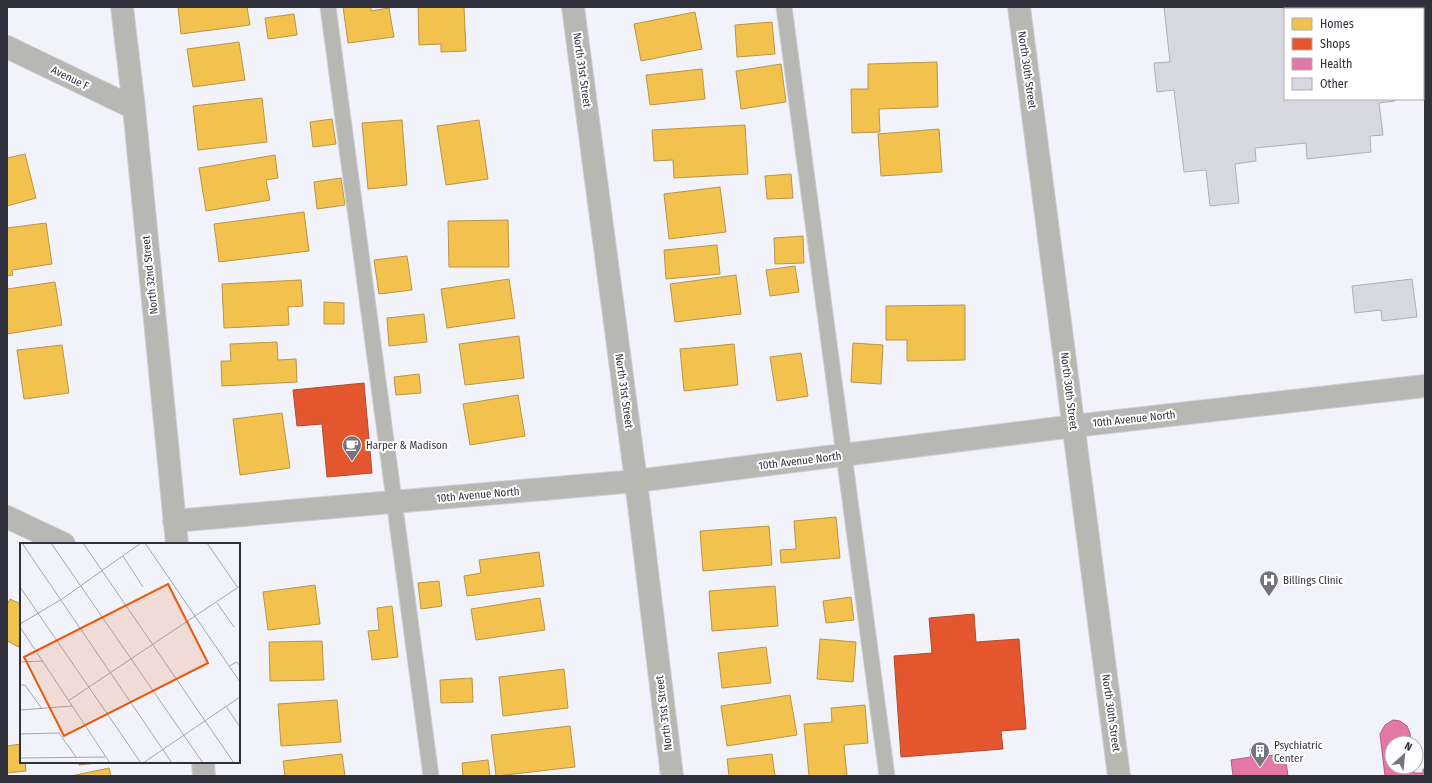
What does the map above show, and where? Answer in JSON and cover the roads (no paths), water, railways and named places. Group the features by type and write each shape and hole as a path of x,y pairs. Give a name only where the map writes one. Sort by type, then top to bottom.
{"street":[{"name":"North 32nd Street","path":"122,7 134,108 177,543"},
{"name":"North 31st Street","path":"574,7 636,481 672,776"},
{"name":"North 30th Street","path":"1019,7 1119,776"},
{"name":"Avenue F","path":"7,47 134,108"},
{"name":"10th Avenue North","path":"174,521 636,481 1074,426 1425,386"},
{"path":"7,517 62,543"},
{"path":"203,763 204,776"}],"lane":[{"path":"328,7 431,776"},
{"path":"784,7 887,776"}],"place":[{"name":"Harper & Madison","path":"352,462"},
{"name":"Billings Clinic","path":"1269,597"},
{"name":"Psychiatric Center","path":"1260,768"}]}
